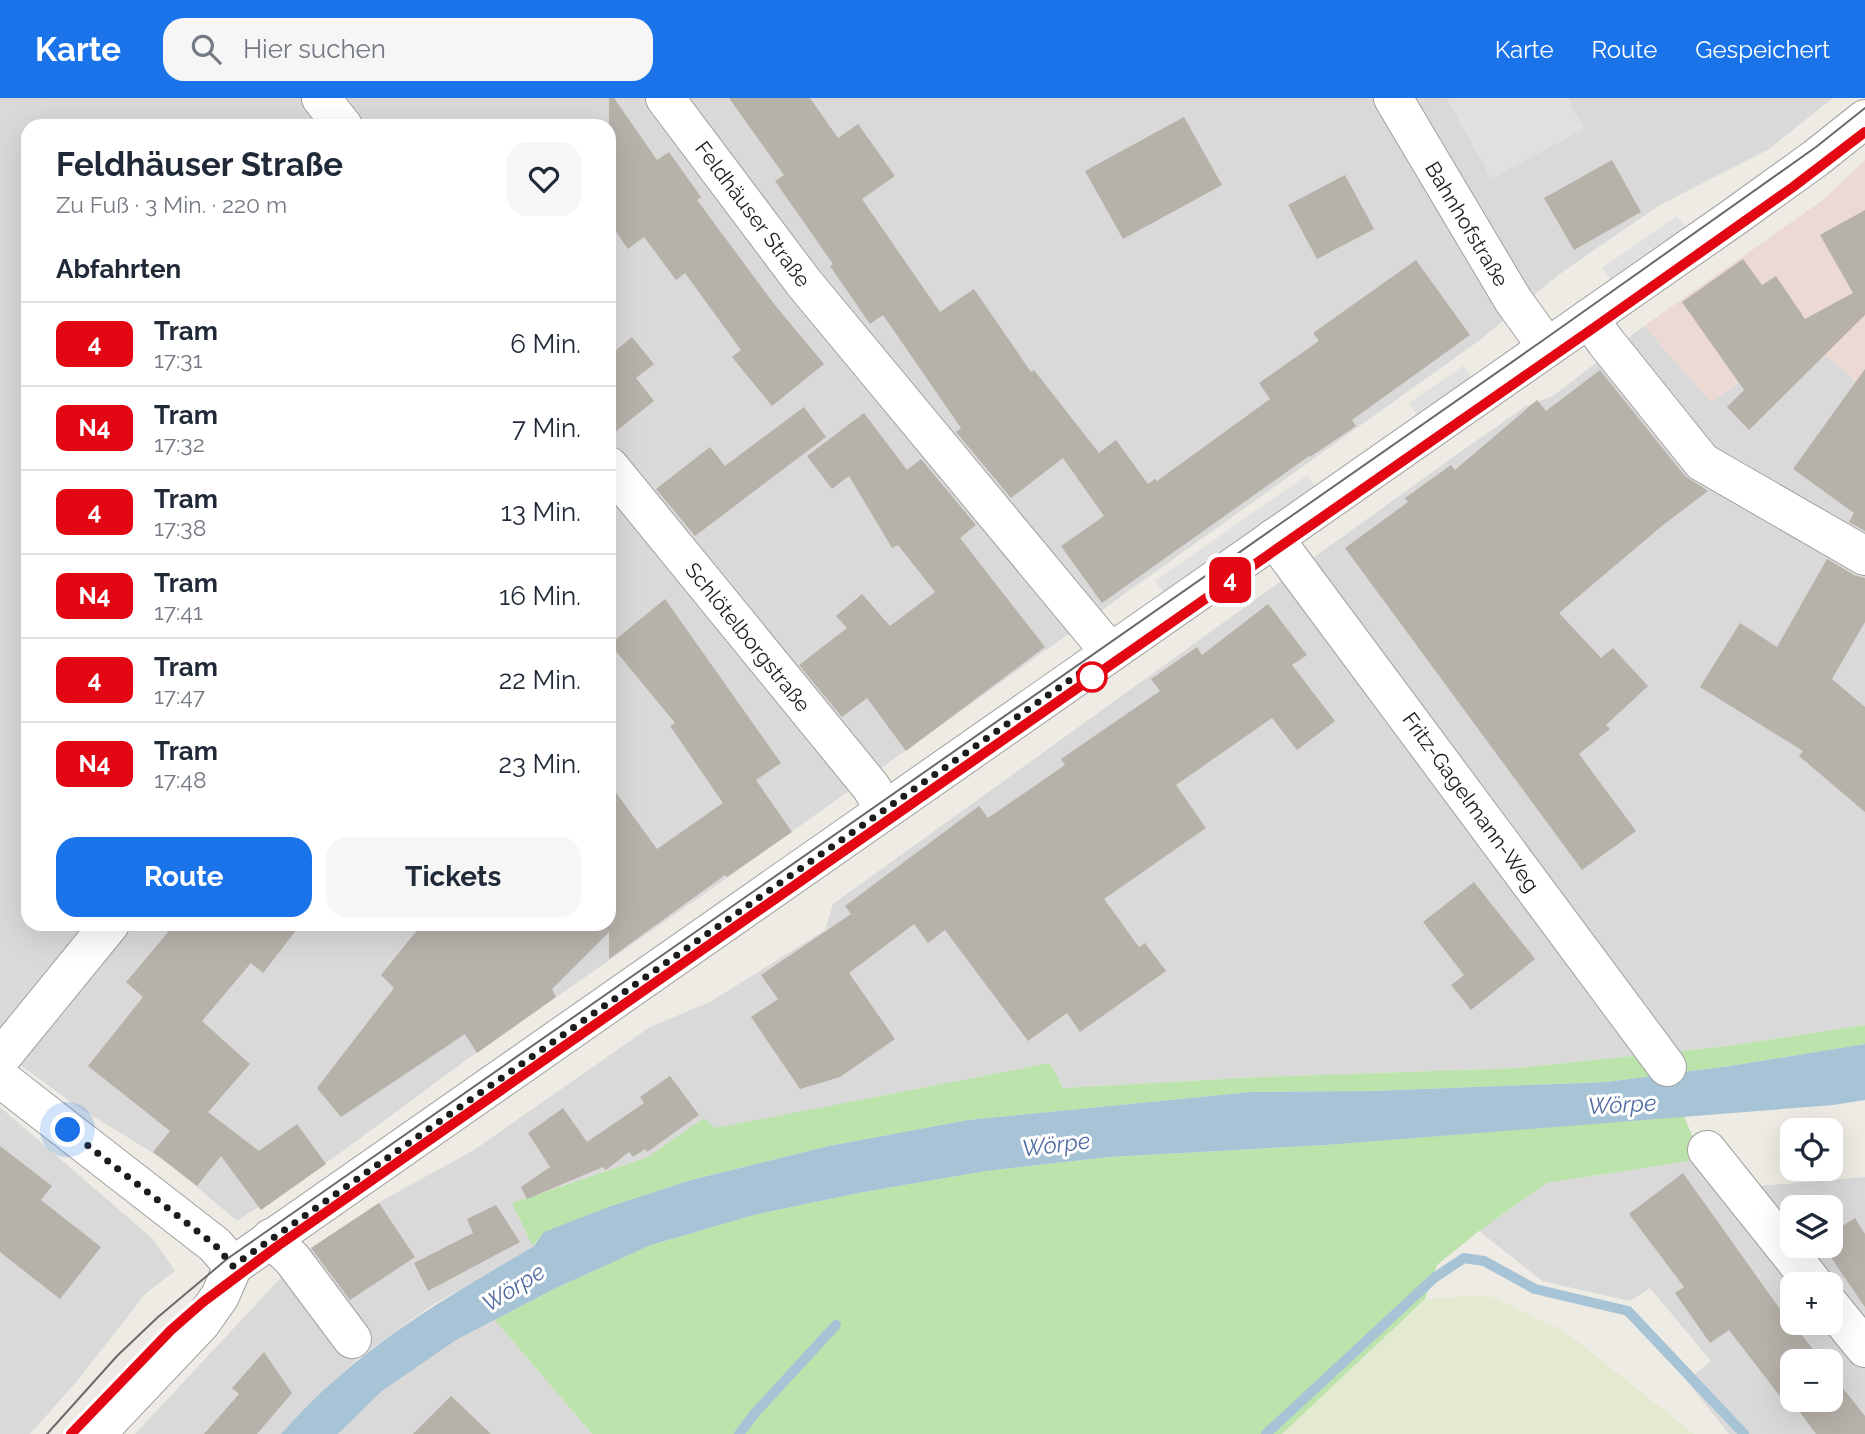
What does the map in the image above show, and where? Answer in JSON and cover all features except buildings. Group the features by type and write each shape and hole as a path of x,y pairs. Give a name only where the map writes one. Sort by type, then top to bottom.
{"street":[{"path":"321,98 337,119"},
{"name":"Feldhäuser Straße","path":"665,98 804,283 1110,652"},
{"name":"Bahnhofstraße","path":"1393,98 1513,300 1547,347"},
{"path":"96,1434 201,1323 220,1296 233,1266 1806,166 1865,120"},
{"path":"1589,318 1702,462 1865,556"},
{"name":"Schlötelborgstraße","path":"616,475 871,787 884,809"},
{"name":"Fritz-Gagelmann-Weg","path":"1274,538 1667,1067"},
{"path":"0,1059 104,931"},
{"path":"0,1078 215,1245 233,1266"},
{"path":"1707,1150 1804,1272"},
{"path":"271,1238 293,1260 352,1339"},
{"path":"1843,1321 1865,1348"}],"shaded area":[{"path":"0,98 1833,98 1769,149 1660,205 1557,276 1480,340 720,883 469,1058 336,1156 237,1221 166,1161 75,1105 0,1050"},
{"path":"1447,98 1568,98 1584,129 1491,179"},
{"path":"1865,160 1865,388 1803,337 1711,402 1644,326 1823,200"},
{"path":"1677,216 1685,227 1610,279 1602,268"},
{"path":"1644,326 1711,402 1803,337 1865,388 1865,1025 1728,1046 1518,1068 1260,1077 1062,1088 1050,1063 715,1129 704,1119 648,1157 512,1203 533,1247 431,1306 357,1359 281,1434 135,1434 304,1253 383,1200 474,1150 650,1027 710,1002 825,930 833,904 1456,455 1526,406 1553,396"},
{"path":"1463,366 1471,377 1417,415 1409,403"},
{"path":"1307,475 1315,486 1163,592 1155,581"},
{"path":"0,1107 153,1239 175,1271 145,1294 77,1381 30,1434 0,1434"},
{"path":"1702,1159 1761,1186 1865,1177 1865,1434 1729,1434 1687,1381 1711,1361 1650,1288 1630,1301 1542,1281 1479,1231 1547,1183"},
{"path":"495,1320 592,1434 338,1434 382,1391 456,1340"}],"green space":[{"path":"1865,1025 1865,1044 1730,1066 1606,1082 1372,1091 1251,1092 968,1120 829,1146 691,1180 608,1207 536,1241 533,1247 512,1203 648,1157 704,1118 715,1128 1050,1063 1063,1088 1260,1077 1518,1068 1728,1046"},
{"path":"1684,1116 1702,1159 1547,1183 1479,1231 1437,1265 1425,1299 1282,1434 592,1434 495,1320 554,1289 651,1245 754,1215 858,1193 986,1171 1109,1157 1326,1145"},
{"path":"1488,1295 1564,1331 1694,1434 1282,1434 1425,1299"}],"water":[{"name":"Wörpe","path":"1865,1044 1865,1100 1833,1105 1326,1145 1109,1157 986,1171 858,1193 754,1215 651,1245 554,1289 456,1340 382,1391 338,1434 281,1434 309,1404 368,1352 431,1308 533,1247 544,1232 608,1207 691,1180 829,1146 968,1120 1251,1092 1372,1091 1606,1082 1730,1066"}],"waterway":[{"path":"1266,1434 1434,1278 1464,1258 1484,1261 1535,1289 1628,1311 1744,1434"},
{"path":"739,1434 836,1325"}],"tram line":[{"path":"47,1434 117,1356 158,1317 227,1259 1542,341 1816,147 1865,108"},
{"path":"71,1434 171,1330 203,1302 279,1245 1595,327 1793,187 1865,132"},
{"name":"4","path":"71,1434 171,1330 225,1284 693,954 1595,327 1793,187 1865,132"}],"route":[{"path":"68,1130 215,1245 233,1266 1087,668 1092,677"}]}
